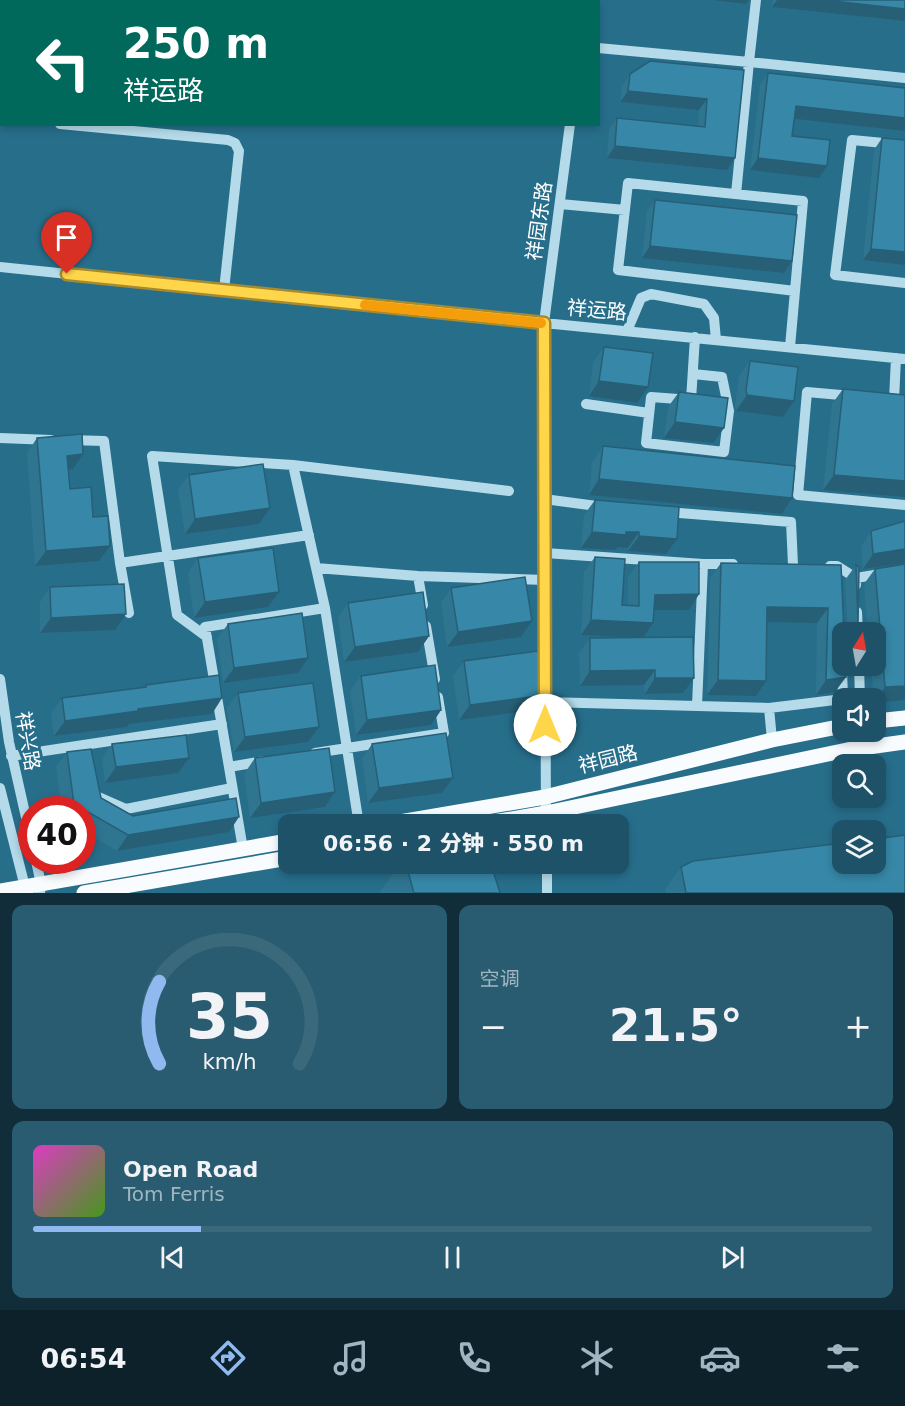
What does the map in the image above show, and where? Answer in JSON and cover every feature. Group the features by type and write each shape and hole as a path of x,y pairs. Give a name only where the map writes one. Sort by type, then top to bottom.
{"main road":[{"path":"886,720 905,718"},
{"name":"祥园路","path":"446,814 545,797 772,740 832,728"},
{"name":"祥园路","path":"568,814 847,750 905,742"},
{"path":"0,891 34,889 278,843"},
{"path":"84,893 278,860"}],"street":[{"path":"736,194 756,0"},
{"path":"600,48 905,78"},
{"path":"81,126 228,140 235,143 239,151 224,290"},
{"name":"祥园东路","path":"546,814 544,323 570,126"},
{"path":"905,145 852,140 835,275 905,283"},
{"path":"790,347 795,291 803,201 628,183 618,270 795,291"},
{"path":"560,204 625,210"},
{"name":"祥运路","path":"0,267 901,358"},
{"path":"627,331 641,298 651,294 704,304 714,318 716,340"},
{"path":"693,374 722,377 729,411 724,452 646,443 651,397 691,400 695,338"},
{"path":"894,400 901,358"},
{"path":"861,397 807,392 798,495 905,505"},
{"path":"586,404 649,413"},
{"path":"0,438 104,441 129,613"},
{"path":"207,637 177,615 152,456 293,465 509,491"},
{"path":"293,465 326,609 357,814"},
{"path":"544,499 616,507"},
{"path":"651,510 791,522 799,565 856,578 905,570"},
{"path":"120,563 309,534"},
{"path":"545,553 703,564 748,564"},
{"path":"697,706 703,564"},
{"path":"316,568 418,576 545,580"},
{"path":"308,754 444,733 418,576"},
{"path":"856,578 858,622"},
{"path":"243,849 206,627 326,609"},
{"path":"545,702 769,708 843,699 842,676"},
{"name":"祥兴路","path":"0,679 11,756 21,796"},
{"path":"769,708 772,740"},
{"path":"11,756 86,750 222,724"},
{"path":"229,767 274,759"},
{"path":"92,785 93,795 126,809 232,788"},
{"name":"祥兴路","path":"0,788 34,889"},
{"path":"34,889 35,874"},
{"path":"547,874 548,893"}],"building":[{"path":"824,0 905,0 905,9"},
{"path":"650,61 744,70 735,158 615,146 617,118 705,127 707,99 628,91 630,74"},
{"path":"768,73 905,88 905,118 796,106 792,136 830,140 827,166 758,158"},
{"path":"882,138 905,140 905,252 871,249"},
{"path":"655,200 797,215 792,261 650,246"},
{"path":"604,347 653,353 648,387 599,381"},
{"path":"750,361 798,367 794,401 747,395"},
{"path":"843,389 905,395 905,481 834,475"},
{"path":"679,392 728,398 724,428 675,422"},
{"path":"82,434 83,454 67,456 70,489 91,487 93,517 108,516 110,546 46,551 37,438"},
{"path":"603,446 795,466 792,498 599,479"},
{"path":"263,464 270,508 195,519 189,475"},
{"path":"595,500 679,507 677,539 639,536 639,532 626,532 626,535 592,532"},
{"path":"905,521 905,549 873,554 871,531"},
{"path":"273,548 279,592 205,602 198,558"},
{"path":"595,557 625,559 622,605 639,606 639,562 699,562 699,594 655,595 653,623 591,620"},
{"path":"721,563 841,565 844,622 832,622 832,676 846,677 826,680 828,608 767,607 766,681 718,680"},
{"path":"905,564 905,686 885,687 886,622 879,622 875,569"},
{"path":"856,565 859,567 858,622"},
{"path":"525,577 532,621 458,632 451,588"},
{"path":"124,584 126,614 51,618 50,587"},
{"path":"423,592 429,636 355,647 348,603"},
{"path":"302,613 308,658 234,668 228,624"},
{"path":"693,637 694,678 655,678 655,670 590,671 590,638"},
{"path":"538,651 545,695 470,705 464,661"},
{"path":"435,665 441,710 367,720 361,676"},
{"path":"219,675 222,698 65,721 62,698"},
{"path":"313,683 319,727 245,737 238,693"},
{"path":"446,733 453,778 379,788 372,744"},
{"path":"186,735 189,758 116,767 112,744"},
{"path":"329,748 335,792 261,803 255,758"},
{"path":"91,749 101,798 133,816 236,798 239,817 128,835 96,817 96,796 73,796 67,752"},
{"path":"905,835 905,893 686,893 681,867 693,861 832,844 832,874 886,874 886,838"},
{"path":"409,874 494,874 500,893 414,893"}],"slow traffic":[{"path":"365,305 541,323"}],"route":[{"path":"67,274 544,323 545,725"}]}
